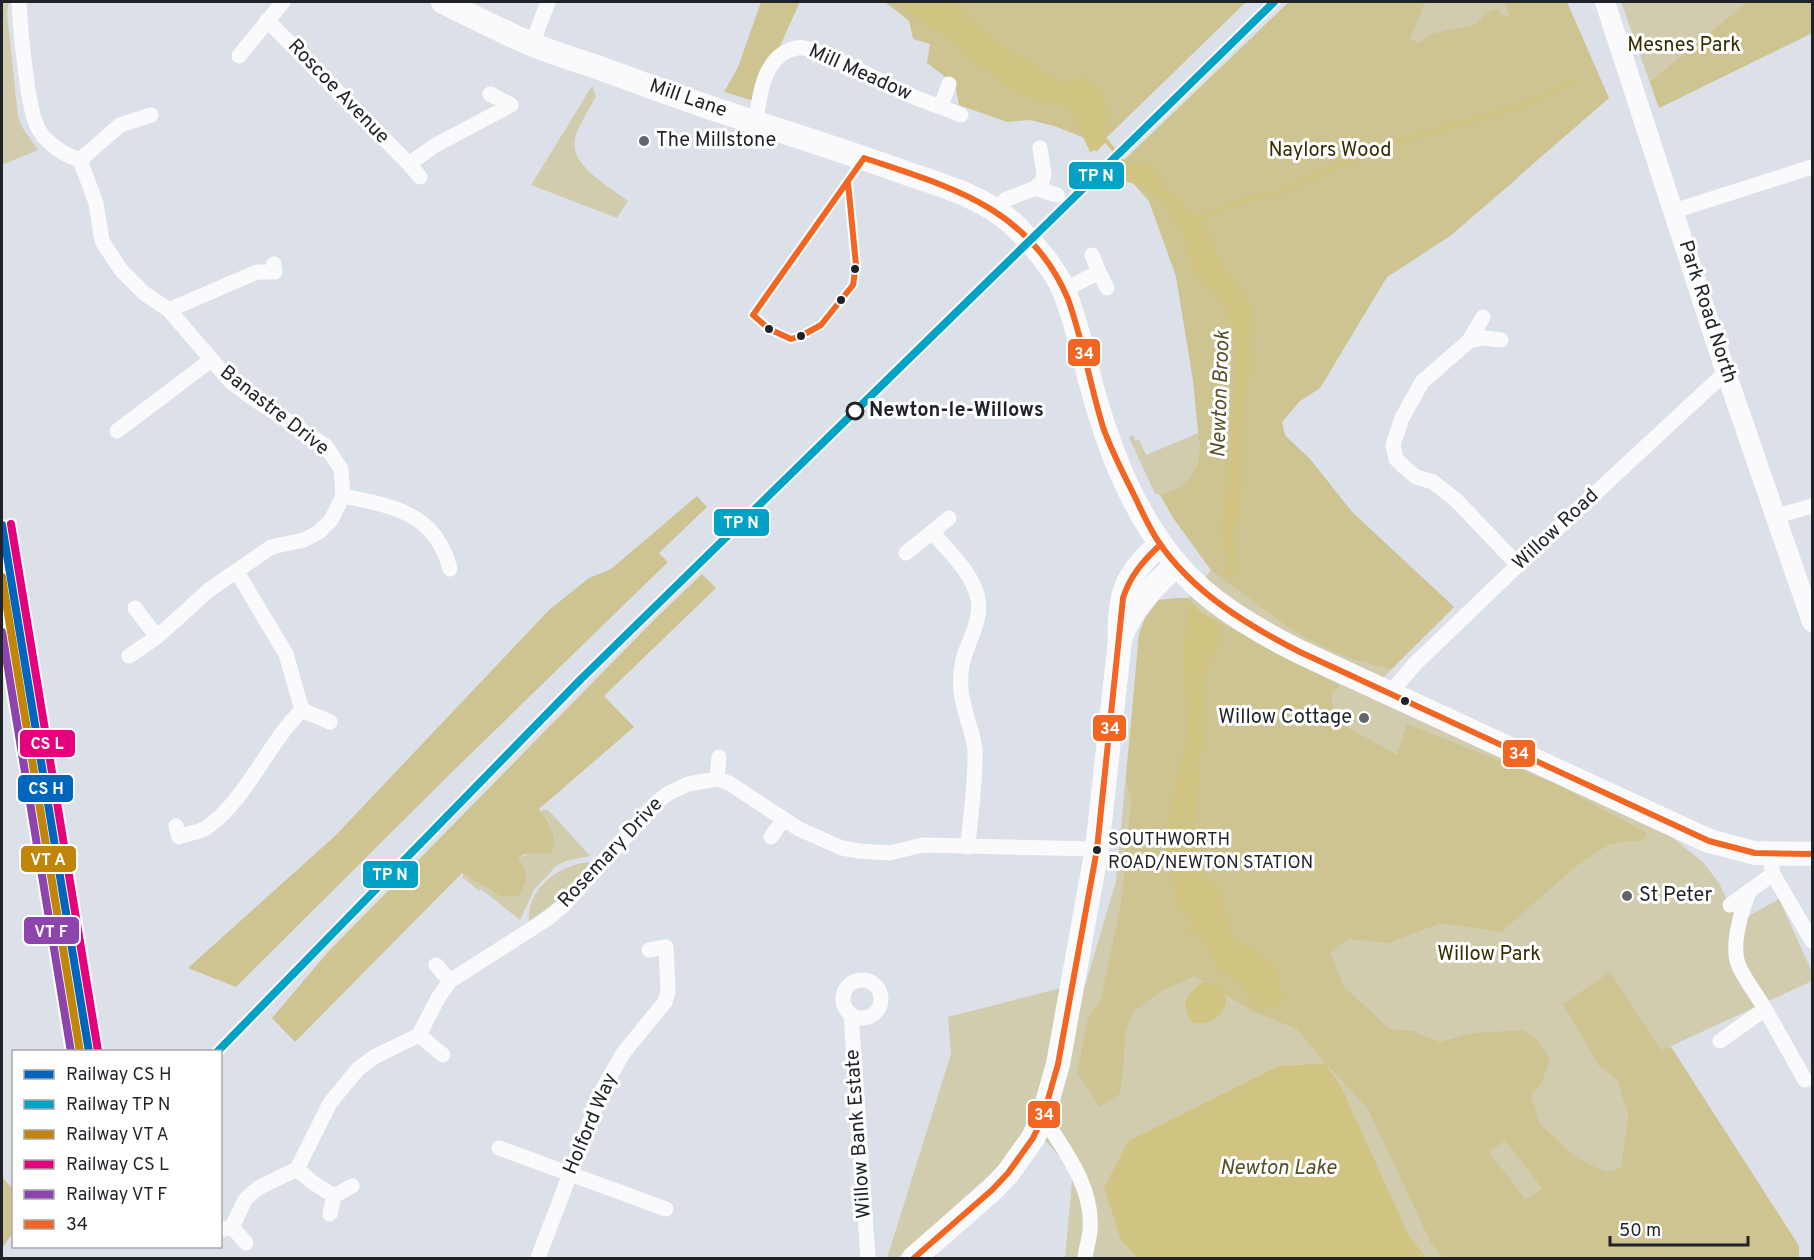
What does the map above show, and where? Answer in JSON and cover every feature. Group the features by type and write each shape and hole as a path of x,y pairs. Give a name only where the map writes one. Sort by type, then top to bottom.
{"main road":[{"name":"Mill Lane","path":"443,2 532,44 712,108 947,187 994,210 1012,224 1046,261 1064,290 1111,448 1161,545 1204,592 1233,614 1300,652 1709,841 1771,864 1812,854"},
{"path":"914,1258 992,1190 1008,1173 1033,1138 1043,1117 1058,1064 1097,849 1120,639 1120,607 1127,584 1141,563 1161,545"},
{"path":"1120,639 1140,601 1177,565"}],"street":[{"path":"19,2 20,39 31,106 37,127 51,143 67,156 80,160 120,125 153,115"},
{"path":"239,56 283,2"},
{"path":"532,44 548,2"},
{"name":"Park Road North","path":"1605,2 1726,372 1812,622"},
{"name":"Roscoe Avenue","path":"267,20 420,177"},
{"name":"Mill Meadow","path":"756,122 763,87 771,66 783,53 800,47 819,53 919,100 961,115"},
{"path":"941,106 949,84"},
{"path":"409,164 434,146 517,107 490,94"},
{"path":"994,210 1005,200 1037,187 1044,174 1040,148"},
{"name":"Banastre Drive","path":"80,160 96,203 102,241 121,270 144,293 169,310 230,381 251,398 326,446 341,469 343,496"},
{"path":"1674,212 1812,167"},
{"path":"1037,187 1058,195"},
{"path":"1092,255 1107,288"},
{"path":"169,310 256,272 274,272"},
{"path":"1064,290 1099,272"},
{"path":"1483,317 1469,341 1422,382 1402,418 1393,445 1396,459 1404,467 1416,477 1433,482 1456,500 1518,565"},
{"path":"1469,341 1484,338 1501,340"},
{"name":"Banastre Drive","path":"116,431 211,360"},
{"name":"Willow Road","path":"1390,693 1414,664 1726,372"},
{"path":"129,656 157,637 209,590 271,547 304,540 319,532 332,520 343,496 409,513 430,529 446,552 448,570"},
{"path":"1777,516 1812,506"},
{"path":"906,553 949,518"},
{"path":"932,532 968,574 978,598 977,619 962,660 960,675 963,706 975,751 968,847"},
{"path":"237,572 286,654 302,710"},
{"path":"135,608 157,637"},
{"path":"302,710 330,722"},
{"path":"178,836 205,829 225,810 247,784 286,726 302,710"},
{"path":"719,757 717,779 750,795 783,820 842,848 889,853 923,845 1097,849"},
{"name":"Rosemary Drive","path":"419,1035 438,998 450,981 547,919 563,906 667,794 688,784 717,779"},
{"path":"771,837 783,820"},
{"path":"1730,905 1750,890 1771,864 1812,941"},
{"path":"1750,890 1742,909 1737,931 1738,963 1805,1080"},
{"name":"Holford Way","path":"538,1258 602,1090 624,1052 665,1002 668,992 666,947 649,950"},
{"path":"436,965 450,981"},
{"path":"1720,1041 1765,1009"},
{"name":"Willow Bank Estate","path":"851,1014 865,1257"},
{"path":"246,1243 226,1228 252,1193 297,1169 330,1103 344,1083 358,1069 375,1057 419,1035 443,1055"},
{"path":"1043,1117 1072,1161 1083,1183 1090,1229 1085,1258"},
{"path":"499,1148 666,1209"},
{"path":"297,1169 334,1196"},
{"path":"330,1214 334,1196 352,1186"}],"green space":[{"path":"2,2 9,2 7,13 18,116 22,127 38,150 2,165"},
{"path":"761,2 800,2 755,101 724,92 738,67"},
{"path":"885,2 1246,2 1100,144 1054,126 1030,120 1007,122 959,105 955,84 927,63 930,44 913,39 909,21"},
{"name":"Willow Park","path":"1289,2 1565,2 1517,179 1450,236 1387,277 1320,388 1300,401 1282,421 1285,435 1310,459 1352,512 1454,607 1369,692 1637,809 1703,862 1719,883 1738,922 1779,899 1812,972 1812,981 1669,1047 1799,1246 1799,1258 1427,1258 1410,1237 1340,1084 1325,1063 1279,1066 1121,1240 1137,1258 1065,1258 1073,1171 1027,1121 1016,1151 897,1258 887,1258 951,1054 948,1017 1061,988 1085,986 1116,881 1139,634 1145,618 1159,600 1188,598 1211,570 1174,519 1160,495 1155,494 1129,437 1133,435 1135,441 1139,439 1146,455 1198,433 1193,380 1176,276 1149,201 1118,166"},
{"name":"Naylors Wood","path":"1289,2 1425,2 1410,39 1419,43 1431,34 1477,24 1486,13 1499,8 1500,14 1510,17 1505,2 1567,2 1609,98 1450,236 1387,277 1320,388 1300,401 1282,422 1285,436 1310,459 1352,512 1454,607 1391,669 1347,658 1296,633 1211,570 1174,519 1160,495 1178,489 1188,481 1198,463 1200,448 1193,380 1176,276 1149,201 1118,166"},
{"name":"Mesnes Park","path":"1621,2 1812,2 1812,33 1659,108"},
{"path":"1747,2 1812,2 1812,33 1659,108 1650,82"},
{"path":"592,86 596,96 578,129 575,149 578,158 592,174 628,201 617,218 531,185"},
{"path":"697,496 707,507 659,553 668,562 236,987 188,968 335,836 549,610 589,578 611,569"},
{"path":"702,574 716,588 604,696 634,727 539,809 551,827 555,847 550,853 524,854 518,858 526,876 519,896 500,896 462,873 295,1042 272,1018 328,952"},
{"path":"1188,598 1201,612 1340,686 1331,695 1333,710 1345,726 1397,755 1407,724 1554,783 1647,833 1642,841 1608,845 1580,863 1501,932 1441,923 1389,943 1348,939 1331,953 1343,986 1390,1029 1413,1031 1440,1042 1474,1033 1524,1030 1538,1041 1550,1058 1542,1083 1531,1095 1539,1123 1577,1158 1605,1172 1621,1168 1628,1116 1618,1081 1599,1066 1563,1004 1610,972 1661,1050 1671,1047 1799,1246 1799,1258 1443,1258 1431,1243 1367,1107 1325,1063 1297,1029 1254,1012 1195,976 1163,990 1134,1011 1125,1032 1120,1094 1100,1107 1077,1073 1088,1018 1101,1000 1122,897 1131,801 1126,781 1139,634 1145,618 1159,600","holes":["1505,1140 1542,1188 1526,1200 1489,1152"]},
{"path":"543,809 552,814 590,856 566,861 556,866 534,890 520,920 462,877 464,874 500,896 518,858 555,847 552,828 541,812"},
{"path":"587,862 592,863 561,898 529,921 533,898 546,881 565,868"},
{"path":"2,1177 12,1188 12,1234 2,1248"}],"water":[{"path":"899,2 952,2 992,40 1064,83 1083,77 1096,86 1103,95 1106,106 1105,136 1126,162 1155,166 1167,191 1179,198 1208,231 1225,270 1252,304 1251,370 1242,412 1242,484 1239,516 1233,535 1238,566 1233,577 1223,573 1229,561 1221,534 1231,444 1236,367 1225,305 1194,273 1184,235 1160,200 1146,188 1125,181 1095,150 1090,152 1069,107 1043,103 1019,94 965,57 960,46 914,17"},
{"path":"1189,604 1218,623 1218,646 1209,664 1202,692 1206,721 1202,750 1196,769 1201,775 1195,804 1195,834 1205,878 1215,887 1222,899 1230,932 1266,958 1276,971 1285,1000 1273,1008 1263,1009 1255,1006 1243,992 1243,984 1217,969 1205,942 1192,932 1186,934 1186,930 1192,924 1177,903 1175,887 1167,864 1171,808 1188,732 1183,652"},
{"path":"1202,982 1214,983 1222,988 1226,995 1226,1003 1215,1018 1206,1023 1193,1023 1186,1011 1186,1001"},
{"name":"Newton Lake","path":"1325,1063 1340,1084 1410,1237 1427,1258 1137,1258 1121,1240 1104,1188 1128,1141 1279,1066"}],"pier":[{"path":"1105,143 1121,160 1111,170 1094,154"}],"waterway":[{"path":"1192,220 1254,197 1280,193 1325,171 1377,152 1392,143 1525,105 1576,81"}],"transit line":[{"path":"219,1050 581,679 1274,2"},
{"name":"34","path":"864,158 956,191 984,205 1032,242 1052,268 1068,299 1103,427 1148,523 1158,541 1187,576 1222,606 1300,652 1709,841 1755,853 1812,854"},
{"name":"34","path":"753,315 862,161"},
{"name":"34","path":"753,315 769,329 791,339 821,325 853,285 856,265 848,183"},
{"path":"11,524 98,1050"},
{"path":"2,525 89,1050"},
{"name":"34","path":"914,1258 992,1190 1008,1173 1033,1138 1043,1117 1058,1064 1097,849 1123,598 1138,569 1160,545"},
{"path":"2,577 80,1050"},
{"path":"2,632 71,1050"}],"place":[{"name":"The Millstone","path":"644,141"},
{"name":"Newton-le-Willows","path":"855,411"},
{"name":"Willow Cottage","path":"1364,718"},
{"name":"SOUTHWORTH ROAD/NEWTON STATION","path":"1097,850"},
{"name":"St Peter","path":"1627,896"}],"water label":[{"name":"Newton Brook","path":"1221,394"}]}
